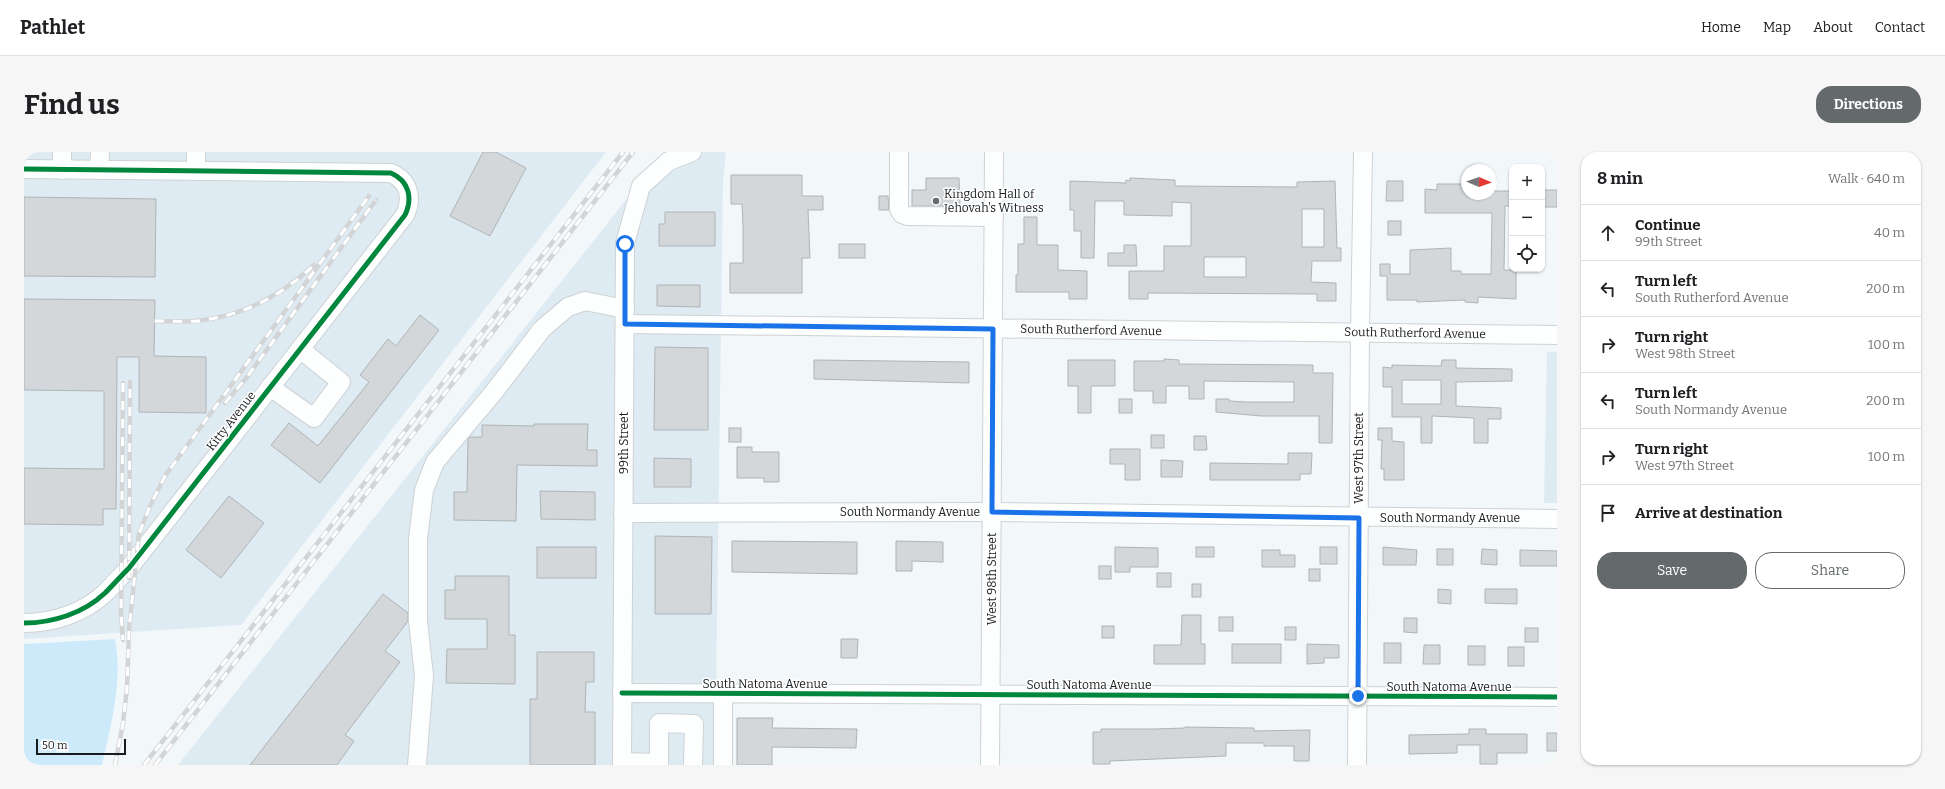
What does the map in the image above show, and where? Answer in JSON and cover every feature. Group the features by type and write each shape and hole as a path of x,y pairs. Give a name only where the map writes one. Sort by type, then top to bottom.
{"street":[{"path":"62,152 62,170"},
{"path":"99,170 100,152"},
{"path":"24,169 196,171 196,152"},
{"name":"99th Street","path":"622,764 625,244 641,186 669,161 692,152"},
{"path":"899,152 899,209 902,214 907,216 994,217"},
{"name":"West 98th Street","path":"990,765 994,152"},
{"name":"West 97th Street","path":"1357,765 1360,332 1363,152"},
{"name":"Kitty Avenue","path":"24,623 46,622 60,618 75,612 105,593 135,560 405,215 409,206 410,198 406,184 399,176 392,173 196,171"},
{"name":"South Rutherford Avenue","path":"417,765 424,676 418,621 418,539 424,490 435,462 494,392 542,329 568,307 585,301 625,316 993,329 1557,334"},
{"path":"270,387 314,418 341,382 300,349"},
{"name":"South Normandy Avenue","path":"623,513 992,512 1359,518 1557,519"},
{"name":"South Natoma Avenue","path":"622,693 1557,697"},
{"path":"723,694 723,765"},
{"path":"622,764 659,764 659,723 694,724 692,765"}],"shaded area":[{"path":"24,152 606,152 241,625 24,639"},
{"path":"664,152 726,152 723,180 715,765 178,765"},
{"path":"1547,352 1557,352 1557,503 1544,503"},
{"path":"115,639 118,670 117,686 102,765 24,765 24,644"}],"building":[{"path":"483,152 496,152 526,168 490,236 450,216"},
{"path":"731,175 802,175 802,196 823,196 823,210 808,210 810,258 802,258 802,293 730,293 730,263 743,263 742,204 731,204"},
{"name":"Kingdom Hall of Jehovah's Witness","path":"926,178 959,178 960,206 912,206 912,190 926,190"},
{"path":"1130,178 1175,180 1175,186 1297,187 1297,182 1335,181 1337,248 1341,248 1341,261 1312,261 1311,282 1336,283 1336,301 1317,301 1317,294 1148,293 1148,299 1129,299 1129,271 1164,271 1164,246 1191,246 1191,203 1172,202 1172,216 1124,215 1124,201 1095,201 1094,258 1081,258 1081,231 1074,231 1074,210 1070,210 1070,181 1126,183 1126,180 1130,181","holes":["1302,209 1324,209 1324,247 1302,247","1204,257 1246,257 1246,277 1204,277"]},
{"path":"1387,181 1403,181 1403,201 1386,201"},
{"path":"1437,184 1461,184 1461,200 1497,200 1497,191 1509,191 1509,206 1505,206 1504,270 1516,272 1516,299 1478,297 1478,303 1465,302 1465,300 1417,302 1417,300 1387,300 1387,276 1380,276 1380,264 1390,264 1390,274 1410,274 1410,250 1451,248 1451,271 1461,271 1461,274 1491,274 1492,213 1425,213 1425,189 1437,190"},
{"path":"1545,190 1557,190 1557,207 1545,207"},
{"path":"879,196 888,196 889,210 879,210"},
{"path":"24,197 156,199 155,277 24,276"},
{"path":"665,212 715,212 715,246 659,246 659,224 665,224"},
{"path":"1024,217 1037,217 1037,245 1058,245 1058,270 1087,271 1087,299 1069,299 1069,292 1016,292 1016,275 1018,275 1018,244 1024,244"},
{"path":"1388,221 1401,221 1401,235 1388,235"},
{"path":"839,244 865,244 865,258 839,258"},
{"path":"1124,245 1136,245 1137,266 1108,266 1108,253 1124,253"},
{"path":"657,285 700,285 700,307 657,306"},
{"path":"24,299 155,300 154,356 206,357 206,413 139,412 139,357 117,357 116,509 103,509 103,525 24,524 24,468 104,469 104,391 24,390"},
{"path":"420,315 439,330 320,483 271,445 289,423 318,446 369,382 360,375 388,339 396,346"},
{"path":"655,347 708,348 708,430 654,430"},
{"path":"1164,359 1179,360 1179,364 1313,365 1313,373 1333,373 1332,443 1319,443 1319,416 1261,416 1216,412 1216,399 1229,399 1229,401 1246,402 1294,402 1294,382 1204,381 1204,399 1189,399 1189,386 1166,386 1166,403 1153,403 1153,391 1134,391 1134,361 1164,361"},
{"path":"814,360 969,362 969,383 814,379"},
{"path":"1068,360 1115,360 1115,386 1091,386 1091,413 1078,413 1078,386 1068,386"},
{"path":"1442,360 1456,360 1456,368 1512,369 1512,381 1456,382 1456,406 1501,408 1501,419 1488,419 1488,443 1474,443 1474,418 1432,416 1432,443 1421,443 1421,417 1392,417 1392,387 1383,387 1383,367 1392,368 1392,365 1441,366","holes":["1402,380 1441,380 1441,404 1402,404"]},
{"path":"1119,399 1132,399 1132,413 1119,413"},
{"path":"534,424 588,424 587,450 597,450 597,466 517,465 516,521 454,520 454,492 467,492 468,440 470,437 482,437 482,425 534,426"},
{"path":"729,428 741,428 741,442 729,442"},
{"path":"1378,428 1392,428 1392,441 1404,442 1404,480 1384,480 1384,469 1381,469 1382,440 1378,440"},
{"path":"1151,435 1164,435 1164,448 1151,448"},
{"path":"1194,436 1206,436 1207,450 1194,450"},
{"path":"737,447 752,447 752,452 779,452 779,482 764,482 764,478 737,478"},
{"path":"1110,449 1140,449 1140,480 1125,480 1125,464 1110,464"},
{"path":"1288,453 1312,453 1311,474 1300,474 1300,480 1210,480 1210,463 1288,464"},
{"path":"654,458 691,459 691,487 654,487"},
{"path":"1161,460 1183,461 1182,477 1161,477"},
{"path":"540,491 595,492 595,520 541,519"},
{"path":"229,496 264,523 221,578 186,550"},
{"path":"655,536 712,537 711,614 655,614"},
{"path":"732,541 857,542 857,574 732,572"},
{"path":"896,541 943,542 943,562 912,561 912,571 896,571"},
{"path":"537,547 596,547 596,578 537,578"},
{"path":"1115,547 1158,548 1158,567 1130,567 1130,572 1115,572"},
{"path":"1196,547 1214,547 1214,557 1196,557"},
{"path":"1320,547 1337,547 1337,564 1320,564"},
{"path":"1383,547 1417,550 1416,565 1383,565"},
{"path":"1437,549 1453,549 1453,565 1437,565"},
{"path":"1482,549 1497,550 1497,565 1481,564"},
{"path":"1262,550 1280,550 1280,555 1295,555 1295,567 1262,567"},
{"path":"1520,550 1557,551 1557,566 1520,566"},
{"path":"1099,566 1111,566 1111,579 1099,579"},
{"path":"1309,569 1320,569 1320,581 1309,581"},
{"path":"1157,573 1171,573 1171,587 1157,587"},
{"path":"455,576 509,576 509,635 515,635 515,684 446,683 447,649 487,649 487,619 445,619 445,590 455,590"},
{"path":"1192,584 1201,584 1201,597 1192,597"},
{"path":"1438,589 1451,590 1451,604 1438,603"},
{"path":"1485,589 1517,589 1517,604 1485,603"},
{"path":"383,594 408,613 408,621 385,651 400,662 345,735 354,741 337,765 250,765"},
{"path":"1182,615 1201,615 1201,644 1205,644 1205,664 1154,664 1154,645 1181,645"},
{"path":"1219,617 1233,617 1233,631 1219,631"},
{"path":"1404,618 1417,618 1417,633 1404,632"},
{"path":"1102,626 1114,626 1114,638 1102,638"},
{"path":"1285,627 1296,627 1296,640 1285,640"},
{"path":"1525,628 1538,628 1538,642 1525,642"},
{"path":"841,639 858,639 857,658 841,658"},
{"path":"1384,643 1401,643 1401,663 1384,663"},
{"path":"1232,644 1281,644 1281,663 1232,663"},
{"path":"1307,644 1339,645 1339,658 1324,658 1324,663 1307,664"},
{"path":"1424,645 1440,645 1440,664 1423,664"},
{"path":"1468,646 1485,646 1485,665 1468,665"},
{"path":"1508,647 1524,647 1524,666 1508,666"},
{"path":"537,652 594,652 594,682 586,682 585,712 595,712 595,765 530,765 530,699 537,699"},
{"path":"737,718 773,718 772,728 857,729 856,748 772,747 772,765 737,765"},
{"path":"1185,727 1254,728 1254,731 1310,730 1309,761 1294,761 1294,746 1264,746 1264,743 1226,743 1226,756 1110,761 1110,764 1093,764 1093,732 1101,732 1101,729 1154,729"},
{"path":"1469,729 1486,729 1486,734 1527,734 1527,753 1497,753 1497,764 1480,764 1480,745 1457,745 1457,753 1409,754 1409,735 1469,734"},
{"path":"1547,733 1557,733 1557,751 1547,751"}],"railway":[{"path":"144,765 623,152"},
{"path":"155,765 633,152"},
{"path":"115,765 123,723 127,688 129,630 139,534 150,506 165,476 369,196"},
{"path":"225,403 247,377 376,200"},
{"path":"155,321 197,321 239,312 279,293 314,265"},
{"path":"129,578 130,382"},
{"path":"123,383 121,614 123,640"}],"cycle path":[{"path":"24,169 391,173 402,181 408,191 409,196 409,202 405,215 129,568 105,593 88,606 68,616 57,619 35,623 24,623"},
{"path":"622,693 1557,697"}],"place":[{"name":"Kingdom Hall of Jehovah's Witness","path":"936,201"}],"route":[{"path":"625,244 625,324 993,329 992,512 1359,518 1358,696"}]}
